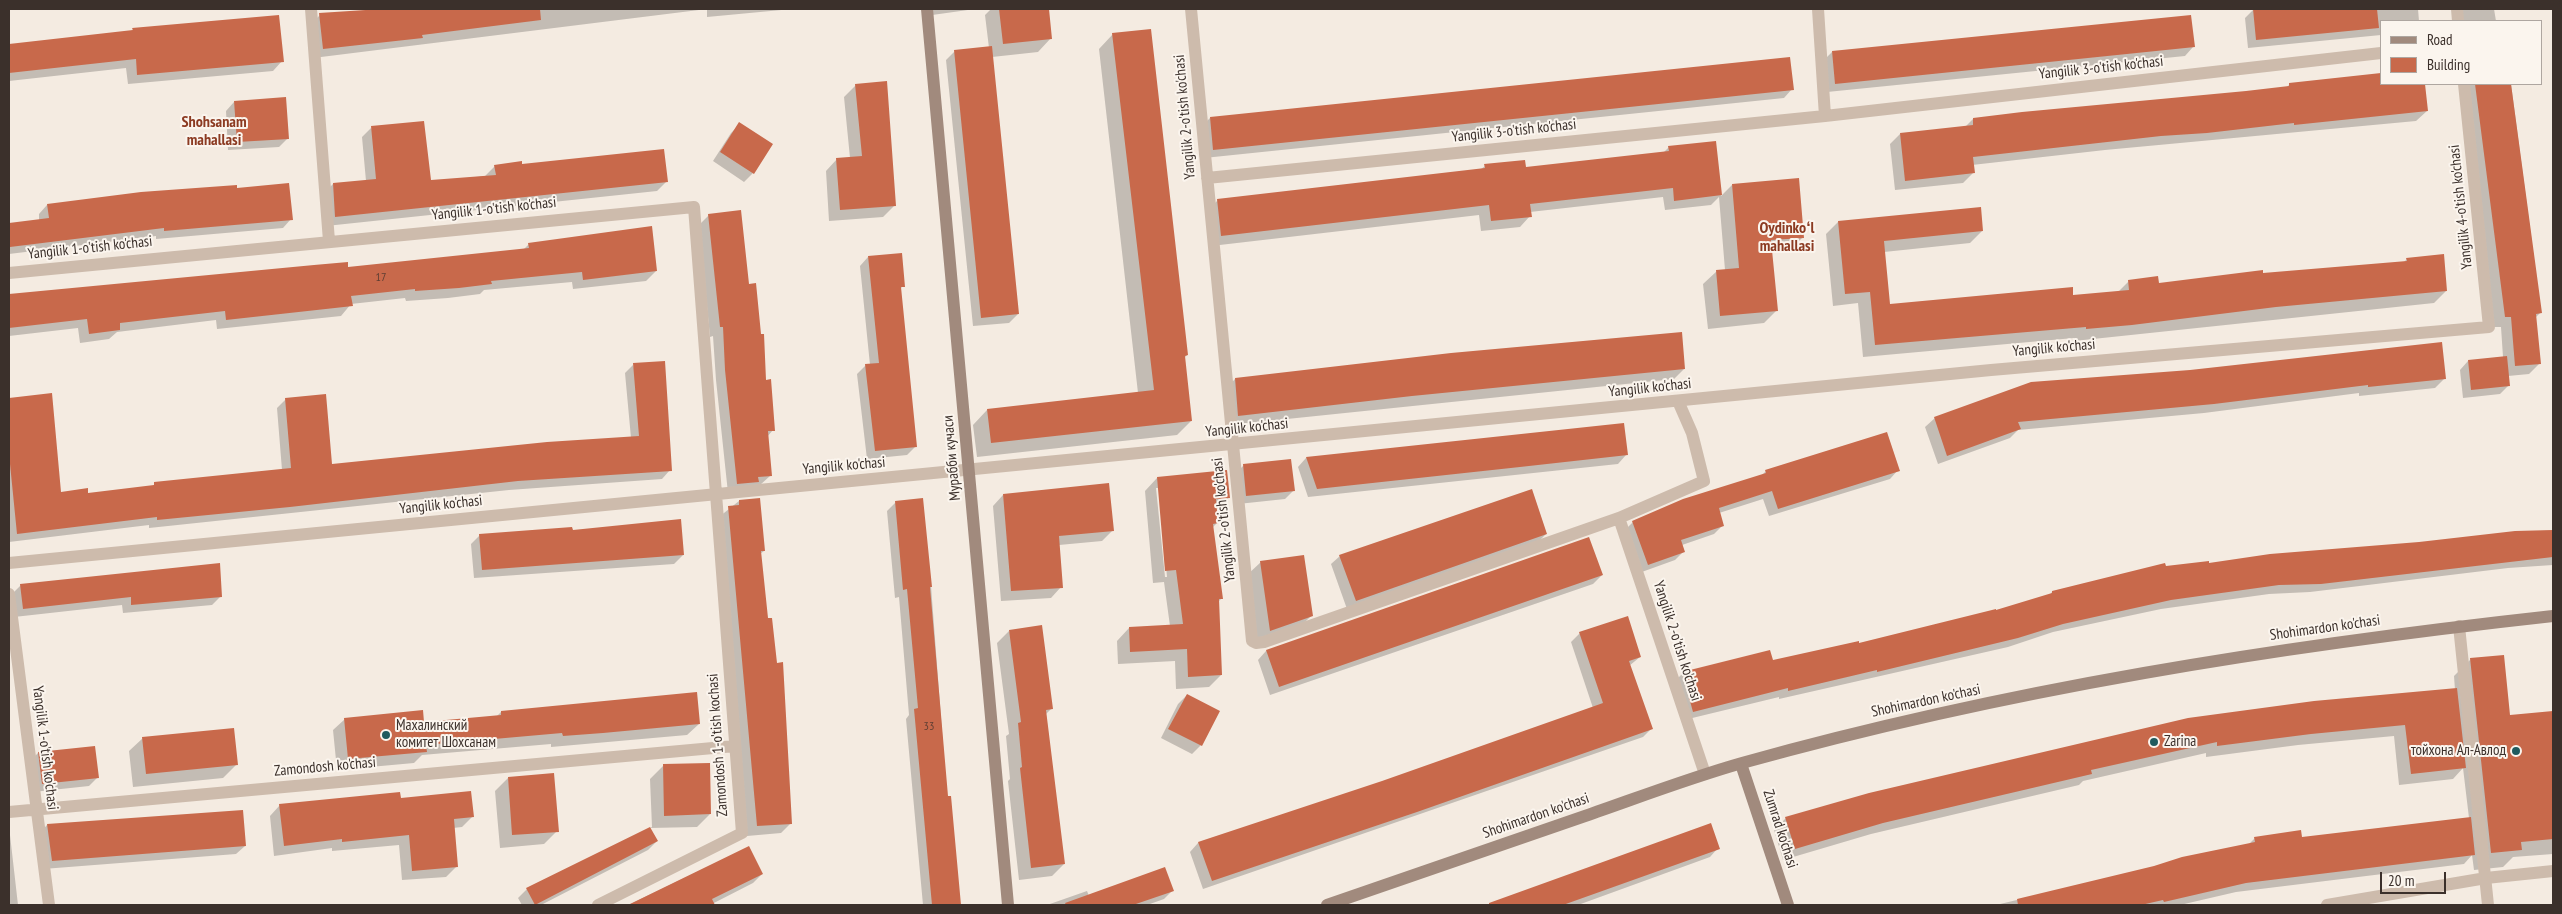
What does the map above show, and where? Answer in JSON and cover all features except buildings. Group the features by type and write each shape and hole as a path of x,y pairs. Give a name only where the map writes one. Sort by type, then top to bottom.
{"main road":[{"name":"Мурабби кучаси","path":"927,9 1008,905"},
{"name":"Shohimardon ko'chasi","path":"1327,905 1705,774 1852,734 2086,683 2203,662 2459,626 2553,616"},
{"name":"Zumrad ko'chasi","path":"1741,764 1788,905"}],"street":[{"path":"311,9 330,241"},
{"name":"Yangilik 2-o'tish ko'chasi","path":"1191,9 1252,641 1256,643 1619,518 1704,481 1692,433 1678,401"},
{"path":"1818,9 1825,116"},
{"name":"Yangilik 3-o'tish ko'chasi","path":"1207,178 1825,116 2380,53"},
{"name":"Yangilik 4-o'tish ko'chasi","path":"2464,85 2489,327"},
{"name":"Yangilik 1-o'tish ko'chasi","path":"9,272 694,207 715,494"},
{"name":"Yangilik ko'chasi","path":"9,563 1991,370 2489,327"},
{"name":"Zamondosh 1-o'tish kochasi","path":"598,905 742,834 715,494"},
{"name":"Yangilik 2-o'tish ko'chasi","path":"1619,518 1705,774"},
{"name":"Yangilik 1-o'tish ko'chasi","path":"9,594 49,905"},
{"path":"2459,626 2488,905"},
{"name":"Zamondosh ko'chasi","path":"9,812 735,746"},
{"path":"2328,905 2486,878 2553,871"}],"place":[{"name":"Махалинский комитет Шохcанам","path":"386,735"},
{"name":"Zarina","path":"2154,742"},
{"name":"тойхона Ал-Авлод","path":"2516,751"}],"district":[{"name":"Shohsanam mahallasi","path":"214,131"},
{"name":"Oydinkoʻl mahallasi","path":"1787,237"}]}
